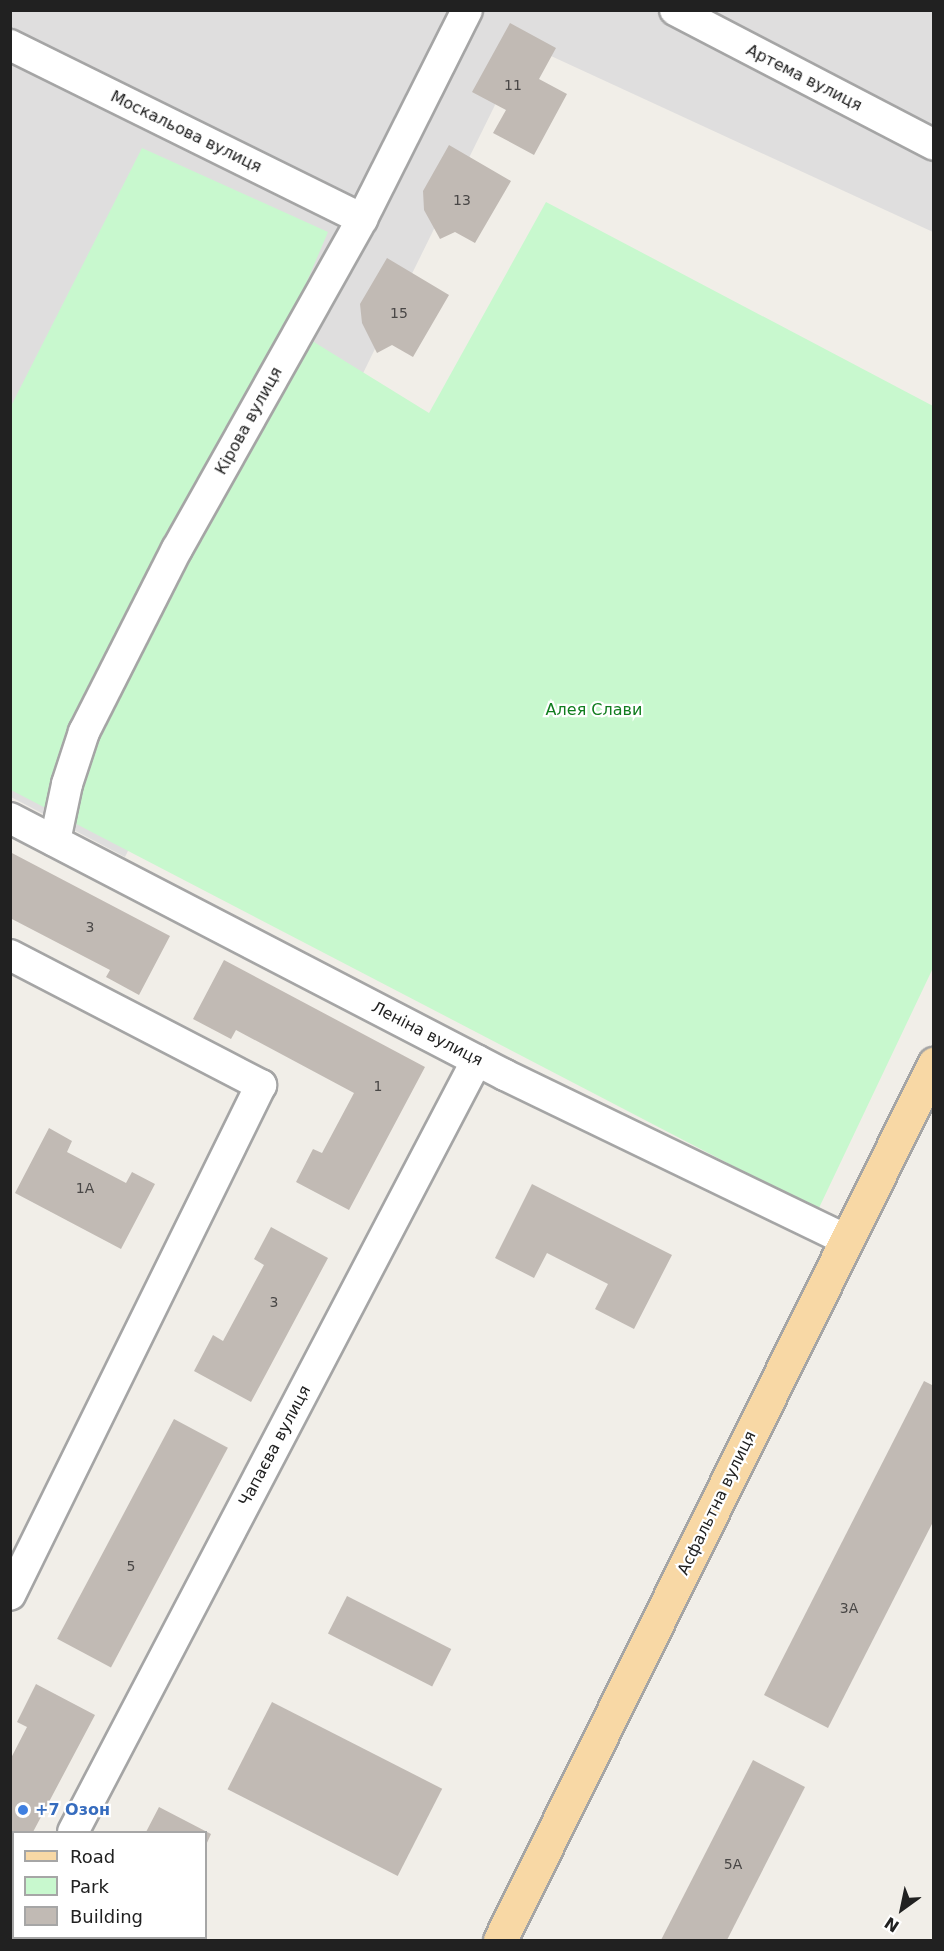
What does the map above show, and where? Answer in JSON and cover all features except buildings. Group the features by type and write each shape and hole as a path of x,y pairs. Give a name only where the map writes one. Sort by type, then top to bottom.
{"main road":[{"name":"Асфальтна вулиця","path":"500,1941 848,1241 933,1064"}],"street":[{"name":"Кірова вулиця","path":"55,841 67,784 84,732 177,549 362,219 467,10"},
{"name":"Артема вулиця","path":"675,10 933,145"},
{"name":"Москальова вулиця","path":"10,45 362,219"},
{"name":"Леніна вулиця","path":"10,818 477,1060 848,1241"},
{"path":"10,955 261,1085 10,1595"},
{"name":"Чапаєва вулиця","path":"74,1831 477,1060"}],"shaded area":[{"path":"10,11 933,11 933,232 525,44 125,857 11,797"}],"green space":[{"name":"Алея Слави","path":"142,148 328,232 288,326 429,413 546,202 933,406 933,968 818,1210 11,790 10,408"}],"place":[{"name":"+7 Озон","path":"23,1810"}]}
